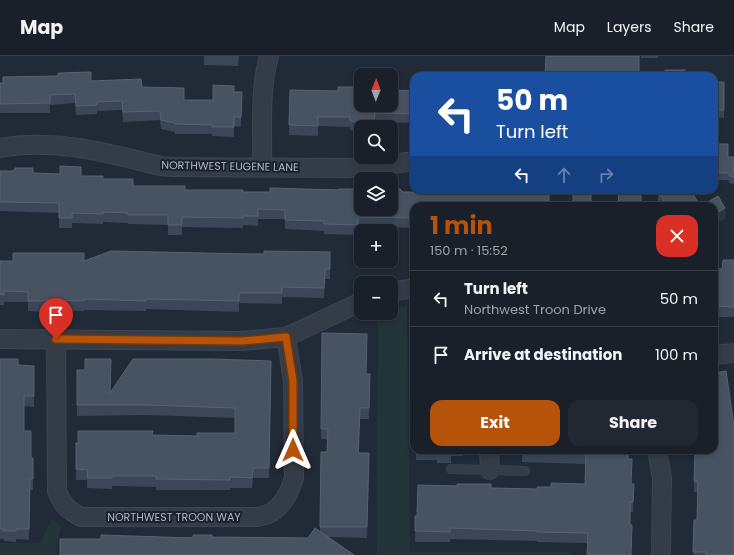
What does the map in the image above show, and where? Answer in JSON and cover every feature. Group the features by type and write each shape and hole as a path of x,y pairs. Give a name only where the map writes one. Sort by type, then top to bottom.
{"street":[{"path":"262,167 263,88 265,70 269,56"},
{"name":"NORTHWEST EUGENE LANE","path":"0,148 40,145 77,147 160,166 173,167 362,168 410,162"},
{"path":"398,291 410,289"},
{"path":"0,339 242,341 286,337 354,305"},
{"name":"NORTHWEST TROON WAY","path":"56,339 57,491 62,502 69,511 81,517 257,518 272,513 282,503 290,493 294,478 293,381 286,337"},
{"path":"718,355 734,353"},
{"path":"490,454 490,470"},
{"path":"658,454 662,478 661,555"}],"lane":[{"path":"450,469 525,471"}],"shaded area":[{"path":"407,306 410,552 569,552 570,555 377,555 378,320 398,320 398,308"},
{"path":"52,519 61,526 56,555 0,555 0,543 40,543"}],"building":[{"path":"546,56 639,56 639,72 545,72"},
{"path":"665,70 685,70 685,72 665,72"},
{"path":"91,72 91,81 141,79 142,87 184,88 184,100 213,100 213,85 234,86 234,92 242,92 241,117 234,117 234,127 175,124 161,120 160,111 123,112 122,101 97,102 97,105 76,106 75,94 50,95 50,103 0,104 0,83 3,83 3,77 58,76 58,73"},
{"path":"718,82 724,82 724,110 718,110"},
{"path":"338,87 354,87 354,112 398,112 398,90 410,91 410,114 375,113 374,120 354,120 354,121 350,121 350,117 318,117 318,126 289,125 290,90 338,91"},
{"path":"718,144 728,144 728,157 734,157 734,177 729,176 730,173 718,173"},
{"path":"60,166 81,167 81,176 103,176 103,179 133,179 133,186 185,186 185,190 243,190 243,192 270,192 270,188 354,189 354,216 398,216 398,189 403,192 410,192 410,194 549,194 549,202 410,202 410,218 358,217 358,224 354,225 324,224 324,221 285,220 285,210 258,209 258,216 243,216 243,218 182,217 182,225 168,225 168,215 128,215 128,213 103,212 103,214 72,213 72,218 59,218 59,203 0,202 0,171 14,171 15,168 33,168 33,173 60,174"},
{"path":"573,194 591,194 591,202 573,202"},
{"path":"619,194 641,194 641,202 618,202"},
{"path":"659,194 693,194 698,202 664,202"},
{"path":"718,196 725,208 718,212 718,202 708,202"},
{"path":"111,251 250,254 264,254 264,251 330,252 330,269 325,269 324,288 282,287 282,293 239,293 239,301 84,299 84,301 28,301 28,292 4,291 4,295 0,294 0,261 13,261 13,253 84,253 84,261"},
{"path":"723,260 734,260 734,307 718,306 718,269 722,269"},
{"path":"322,333 367,334 366,374 370,374 369,408 360,408 358,453 369,453 367,527 320,527 321,452 327,452 328,429 321,429"},
{"path":"0,359 18,359 18,365 34,366 34,396 24,396 24,431 31,431 31,458 33,458 33,479 30,479 29,529 16,529 16,531 4,531 4,529 0,529"},
{"path":"85,359 111,359 110,393 133,359 271,361 269,468 253,468 252,478 230,477 230,480 156,479 156,476 112,476 112,478 87,478 88,470 76,469 76,443 78,443 78,431 153,431 152,435 197,436 197,433 235,433 235,408 146,405 77,405 77,370 85,370"},
{"path":"726,371 734,426 734,555 706,555 706,552 693,552 694,520 697,520 698,482 694,481 695,454 718,454 718,372"},
{"path":"586,454 628,454 628,459 632,459 631,484 634,484 633,502 630,502 630,525 632,525 631,555 587,555 588,533 450,528 450,532 415,531 418,485 457,486 457,484 491,484 491,488 537,489 537,487 551,487 551,483 585,484"},
{"path":"315,528 354,555 60,555 60,539 101,539 101,535 193,538 193,535 212,535 212,537 308,538"}],"route":[{"path":"56,339 242,341 286,337 293,381 293,450"}]}
